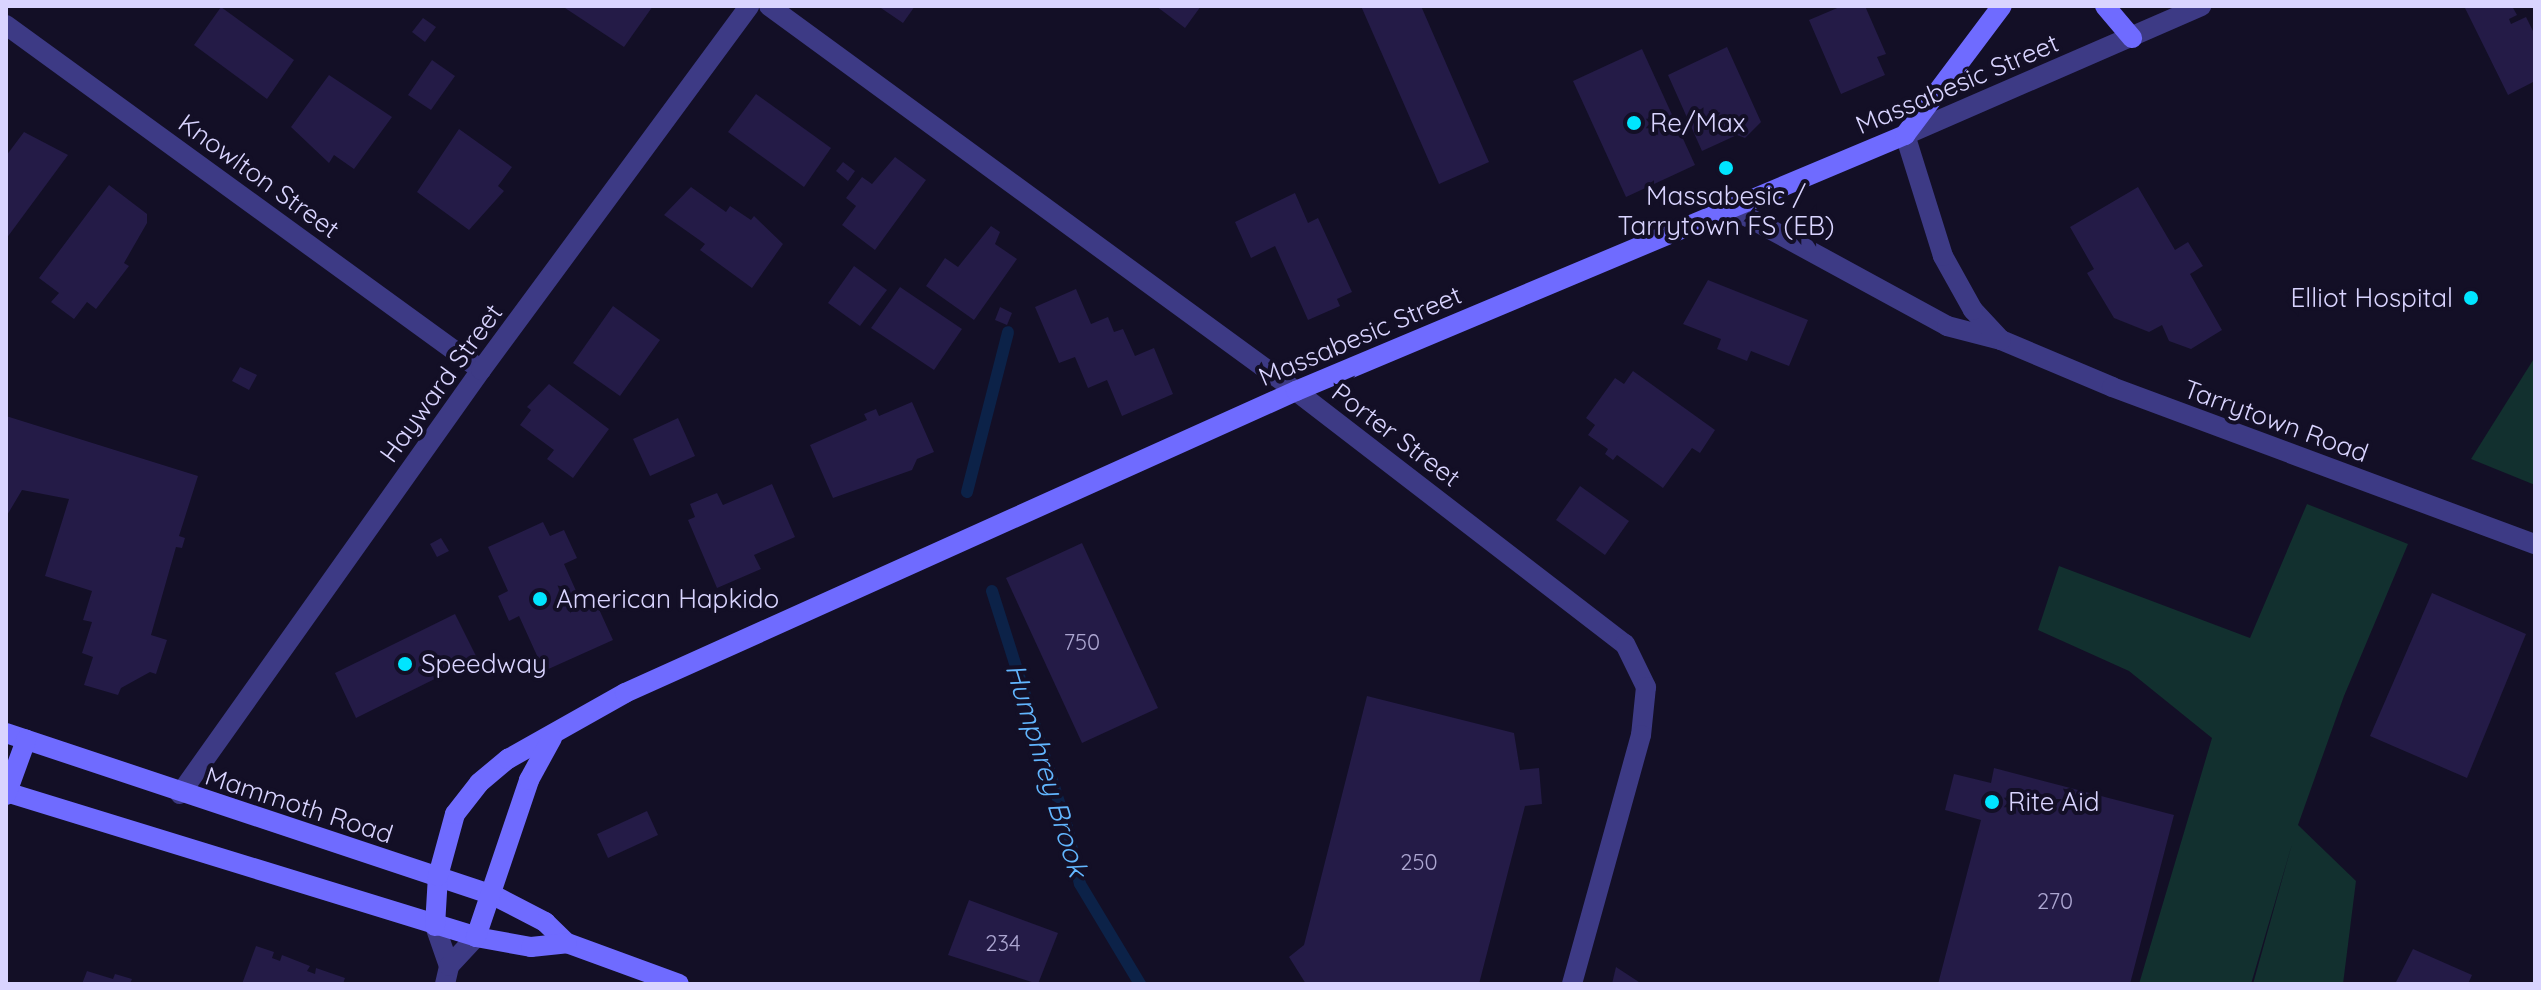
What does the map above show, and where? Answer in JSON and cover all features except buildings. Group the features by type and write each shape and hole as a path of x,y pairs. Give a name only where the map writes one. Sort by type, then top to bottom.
{"main road":[{"path":"1905,135 2002,6"},
{"path":"2105,6 2132,38"},
{"name":"Massabesic Street","path":"435,926 438,876 455,814 479,783 508,759 552,738 625,693 1296,391 1905,135"},
{"name":"Mammoth Road","path":"6,733 180,794 493,895 545,922 567,943 679,984"},
{"name":"Massabesic Street","path":"476,937 493,895 529,780 552,738"},
{"path":"6,793 26,740"},
{"name":"Mammoth Road","path":"6,793 476,937 531,947 567,943"}],"street":[{"name":"Hayward Street","path":"180,794 481,370 749,6"},
{"name":"Porter Street","path":"769,6 1296,391 1625,644 1646,687 1641,735 1572,984"},
{"name":"Massabesic Street","path":"1905,135 2201,6"},
{"name":"Knowlton Street","path":"6,25 481,370"},
{"name":"Tarrytown Road","path":"1905,135 1943,256 1973,310 2001,340"},
{"name":"Tarrytown Road","path":"1731,208 1832,258 1947,326 2001,340 2112,387 2535,544"},
{"path":"435,926 447,975"},
{"path":"447,975 476,937"}],"green space":[{"path":"2535,357 2535,485 2471,459"},
{"path":"2307,504 2408,544 2344,696 2298,825 2356,881 2343,984 2253,984 2292,844 2251,984 2139,984 2212,738 2129,671 2038,630 2059,566 2250,638"}],"waterway":[{"name":"Humphrey Brook","path":"967,492 1008,332"},
{"name":"Humphrey Brook","path":"992,591 1067,827 1080,884 1140,984"}],"place":[{"name":"Re/Max","path":"1634,123"},
{"name":"Massabesic / Tarrytown FS (EB)","path":"1726,168"},
{"name":"Elliot Hospital","path":"2471,298"},
{"name":"American Hapkido","path":"540,599"},
{"name":"Speedway","path":"405,664"},
{"name":"Rite Aid","path":"1992,802"}]}
